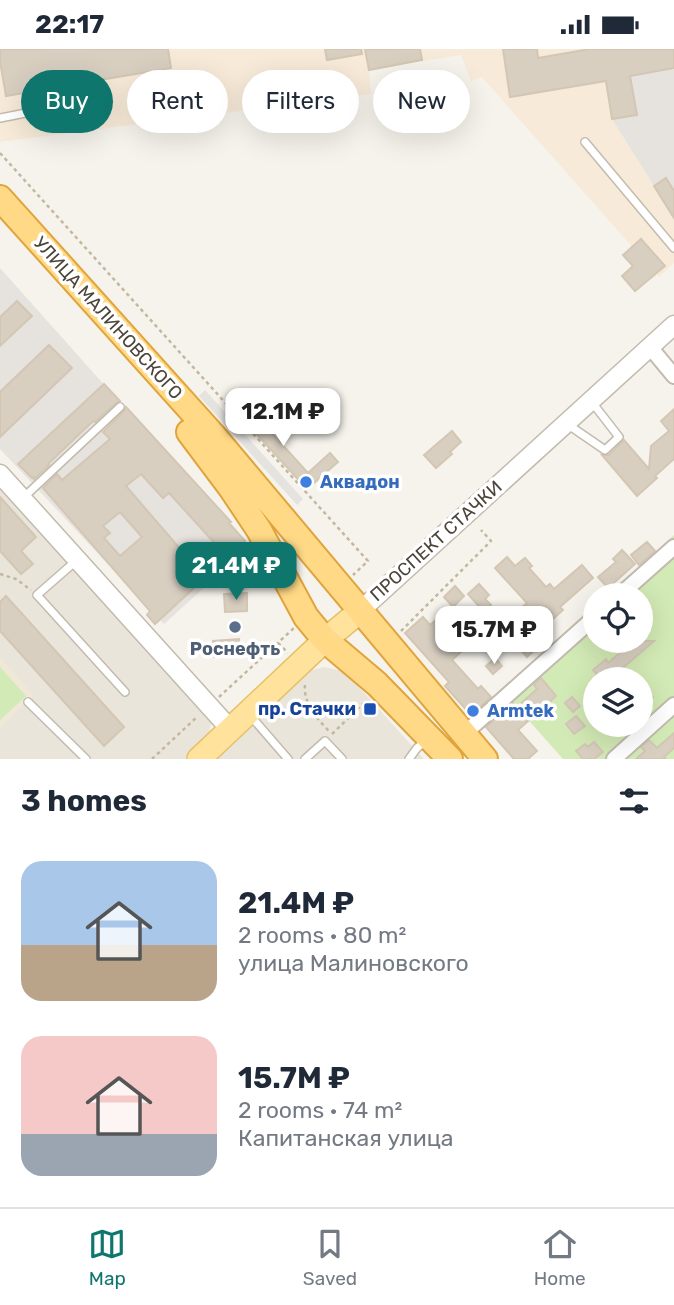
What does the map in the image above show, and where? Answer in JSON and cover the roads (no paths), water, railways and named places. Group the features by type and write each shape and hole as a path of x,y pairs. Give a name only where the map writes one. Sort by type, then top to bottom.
{"highway":[{"name":"УЛИЦА МАЛИНОВСКОГО","path":"0,198 214,436 485,759"},
{"name":"УЛИЦА МАЛИНОВСКОГО","path":"0,216 94,319 202,447 259,530 306,617 325,640 377,684 450,759"}],"main road":[{"name":"ПРОСПЕКТ СТАЧКИ","path":"199,759 325,640 360,611"}],"street":[{"name":"ПРОСПЕКТ СТАЧКИ","path":"360,611 674,325"},
{"path":"650,347 674,376"},
{"path":"0,474 231,730"},
{"path":"634,583 674,547"},
{"path":"464,734 583,628"},
{"path":"614,759 674,705"}],"lane":[{"path":"0,118 21,114"},
{"path":"585,142 674,248"},
{"path":"566,423 605,450 619,436 591,401"},
{"path":"22,499 120,407"},
{"path":"78,560 37,595 125,692"},
{"path":"28,702 86,759"},
{"path":"248,713 288,759"},
{"path":"409,759 417,748 430,738"},
{"path":"305,759 325,741 342,759"}],"place":[{"name":"Аквадон","path":"306,482"},
{"name":"Роснефть","path":"235,627"},
{"name":"пр. Стачки","path":"370,709"},
{"name":"Armtek","path":"473,711"}]}
